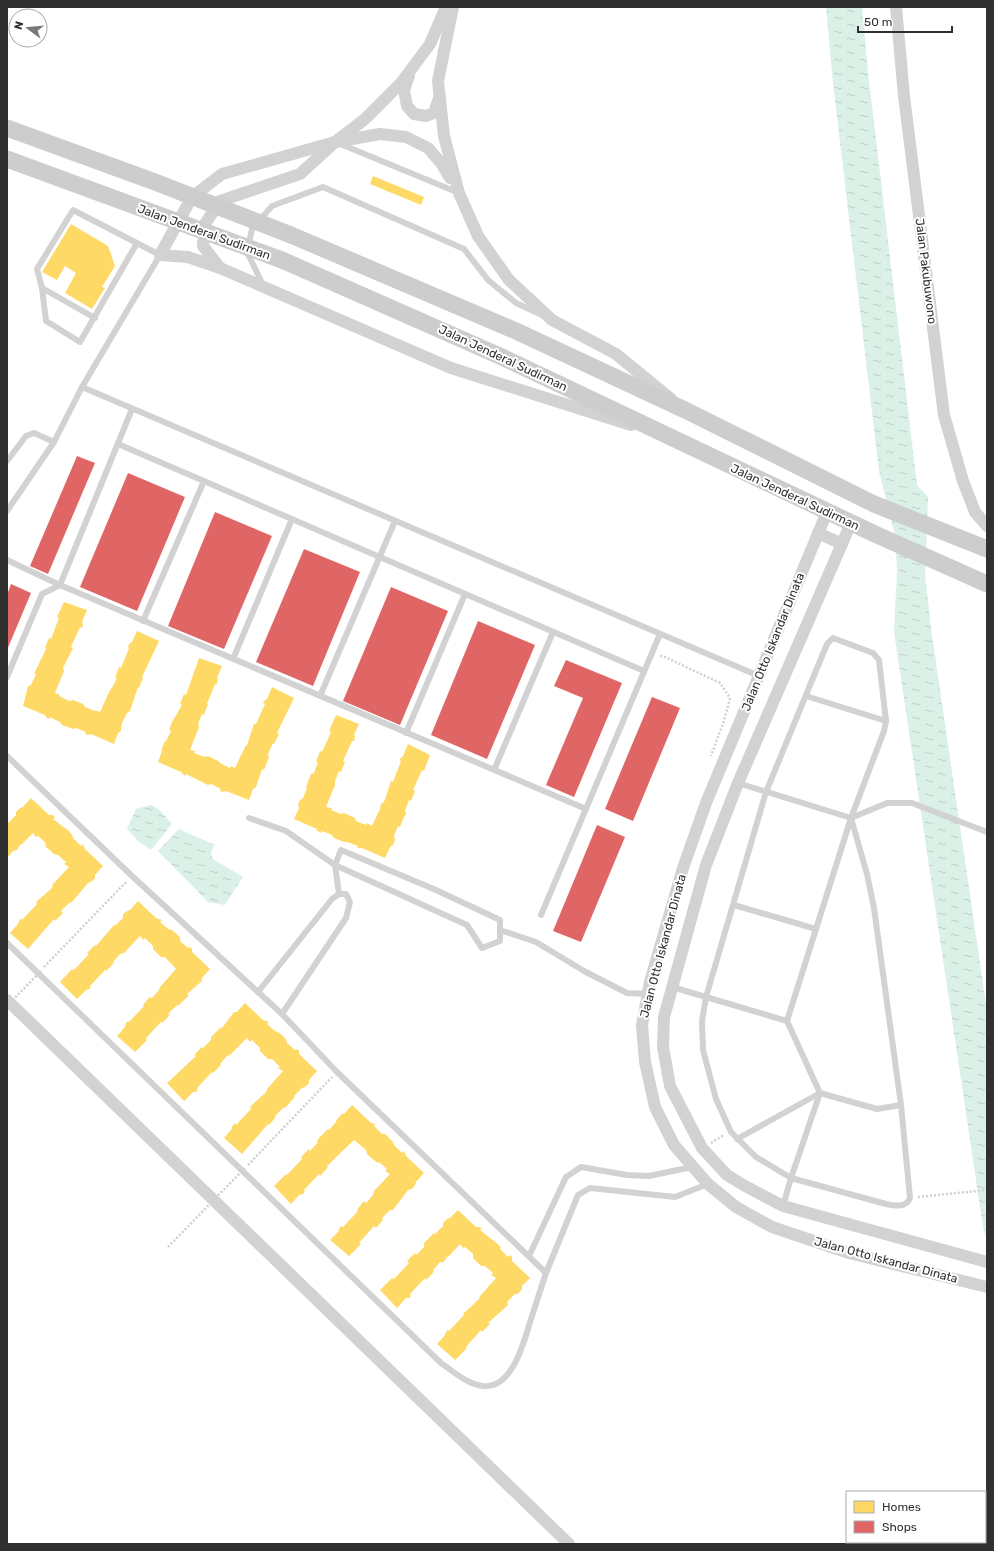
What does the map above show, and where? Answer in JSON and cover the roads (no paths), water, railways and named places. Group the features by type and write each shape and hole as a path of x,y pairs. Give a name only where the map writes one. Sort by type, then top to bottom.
{"main road":[{"path":"7,128 155,182 291,235 516,331 685,410 874,504 987,549"},
{"name":"Jalan Jenderal Sudirman","path":"7,159 282,260 502,356 877,536 987,584"}],"street":[{"path":"220,268 203,246 205,224 220,201 300,174 335,142 365,119 401,83 430,44 446,7"},
{"path":"454,7 438,81 444,136 459,193"},
{"name":"Jalan Pakubuwono","path":"896,7 904,96 944,415 963,481 975,512 987,526"},
{"path":"411,70 404,90 407,106 414,114 426,116 434,113 440,95"},
{"path":"671,438 451,368 220,268 188,257 160,255 192,197 222,174 335,142 380,134 406,137 428,148 442,163 459,193 478,236 509,280 552,320 616,354 685,410"},
{"name":"Jalan Otto Iskandar Dinata","path":"827,512 706,803 683,868 648,994 642,1025 645,1062 655,1106 674,1146 708,1184 736,1207 772,1227 849,1253 987,1287"},
{"name":"Jalan Otto Iskandar Dinata","path":"851,523 738,783 706,865 664,1017 664,1047 670,1086 702,1148 727,1175 783,1206 984,1261"},
{"path":"818,533 842,544"},
{"path":"7,1000 568,1544"},
{"path":"692,1167 711,1159"},
{"path":"708,1184 727,1175"}],"lane":[{"path":"335,142 459,193"},
{"path":"263,287 247,252 252,229 272,206 323,187 464,249 488,280 516,303 552,320"},
{"path":"7,511 54,442 82,387 160,255 137,243 73,210 37,269 42,288 46,321 80,342 137,243"},
{"path":"42,288 95,318"},
{"path":"82,387 759,676"},
{"path":"7,677 42,594 60,585 132,409"},
{"path":"7,461 26,436 34,433 54,442"},
{"path":"118,444 644,671"},
{"path":"143,621 204,481"},
{"path":"233,659 292,519"},
{"path":"320,696 395,521"},
{"path":"7,560 143,621 586,809"},
{"path":"406,733 465,594"},
{"path":"494,770 553,632"},
{"path":"541,916 660,634"},
{"path":"783,1206 791,1178 820,1093 787,1021 851,818 884,731 886,721 879,660 873,653 833,638 827,644 766,792 706,996 702,1021 703,1050 716,1099 731,1132 756,1157 791,1178 886,1204 900,1206 908,1202 910,1198 901,1105 874,908 867,874 851,818"},
{"path":"806,696 886,721"},
{"path":"7,756 132,876 282,1014 337,1072 546,1273"},
{"path":"738,783 851,818 887,803 912,803 987,832"},
{"path":"249,818 286,832 335,866 467,925 482,948 500,941 500,920 436,890 341,850 335,866 339,894"},
{"path":"258,992 332,899 339,894 346,894 350,902 346,918 282,1014"},
{"path":"734,905 816,929"},
{"path":"500,930 536,942 584,971 627,994 648,994"},
{"path":"7,943 441,1362 469,1382 484,1386 495,1385 504,1378 513,1367 521,1352 546,1273 578,1195 590,1188 675,1197 708,1184"},
{"path":"672,987 787,1021"},
{"path":"737,1139 820,1093 877,1109 901,1105"},
{"path":"529,1256 566,1176 581,1167 627,1176 649,1176 692,1167"}],"water":[{"path":"826,7 862,7 868,72 917,485 928,497 925,575 931,628 987,1011 987,1241 983,1227 894,632 897,570 895,535 879,471 833,83"},
{"path":"151,805 160,811 172,824 151,850 139,842 127,829 136,809"},
{"path":"179,829 215,845 211,852 213,859 243,877 225,905 208,902 158,851"}]}
